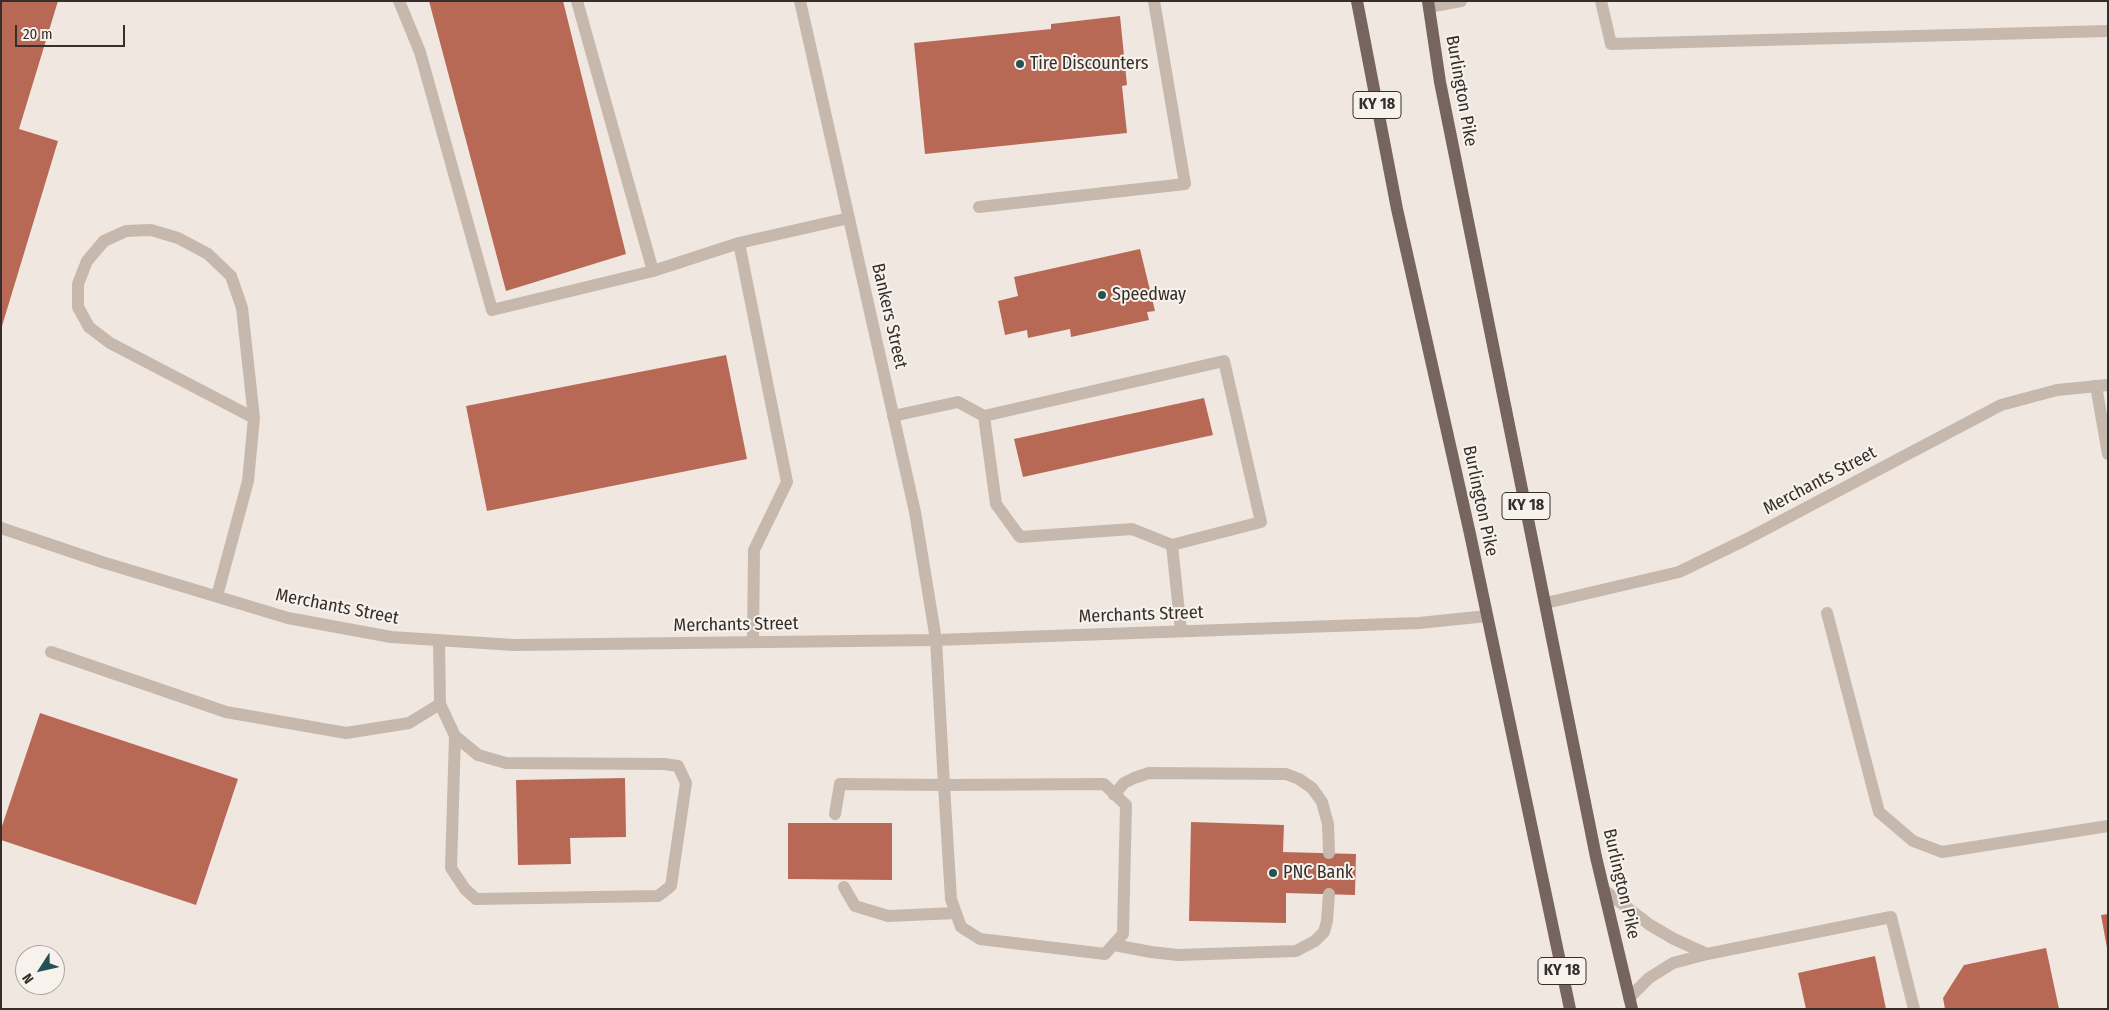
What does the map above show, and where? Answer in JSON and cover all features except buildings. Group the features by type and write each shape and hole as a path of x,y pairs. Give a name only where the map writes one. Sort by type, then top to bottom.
{"main road":[{"name":"Burlington Pike","path":"1357,1 1397,209 1487,616 1570,1009"},
{"name":"Burlington Pike","path":"1428,4 1440,82 1604,890 1630,1003"}],"street":[{"path":"399,1 420,52 492,310 653,271 739,243 849,218"},
{"path":"577,1 653,271"},
{"name":"Bankers Street","path":"800,1 915,512 936,640 951,899 956,913"},
{"path":"978,207 1186,184 1154,1"},
{"path":"1428,4 1461,1"},
{"path":"1601,1 1611,44 2108,30"},
{"path":"217,596 248,481 254,418 242,308 231,276 208,254 178,238 151,230 126,231 104,241 88,261 78,284 78,307 89,327 110,343 254,418"},
{"path":"739,243 787,482 754,550 753,642"},
{"path":"893,416 958,402 984,416 1224,361 1261,522 1172,545 1132,529 1020,537 996,504 984,416"},
{"path":"2102,386 2108,454"},
{"name":"Merchants Street","path":"1546,603 1679,572 1745,540 2001,405 2057,390 2102,386"},
{"name":"Merchants Street","path":"1,528 102,562 288,618 391,638 439,641 514,645 936,640 1419,623 1487,616"},
{"path":"1172,545 1181,631"},
{"path":"1827,613 1879,812 1913,841 1942,852 2108,826"},
{"path":"439,641 440,704 455,736 478,755 506,763 664,764 678,766 686,783 672,886 658,896 476,899 464,889 450,868 455,736"},
{"path":"51,652 226,712 346,734 409,723 440,704"},
{"path":"1114,795 1124,784 1134,778 1149,774 1286,774 1299,779 1312,788 1322,802 1328,824 1329,853"},
{"path":"835,814 840,784 1104,784 1126,805 1123,934 1105,954 980,939 961,927 956,913 888,916 856,906 844,886"},
{"path":"1604,890 1650,925 1674,939 1707,954"},
{"path":"1114,945 1178,955 1296,950 1315,941 1324,932 1327,921 1329,894"},
{"path":"1630,1003 1649,978 1673,963 1707,954 1891,917 1914,1009"}],"place":[{"name":"Tire Discounters","path":"1020,64"},
{"name":"Speedway","path":"1102,295"},
{"name":"PNC Bank","path":"1273,873"}]}
